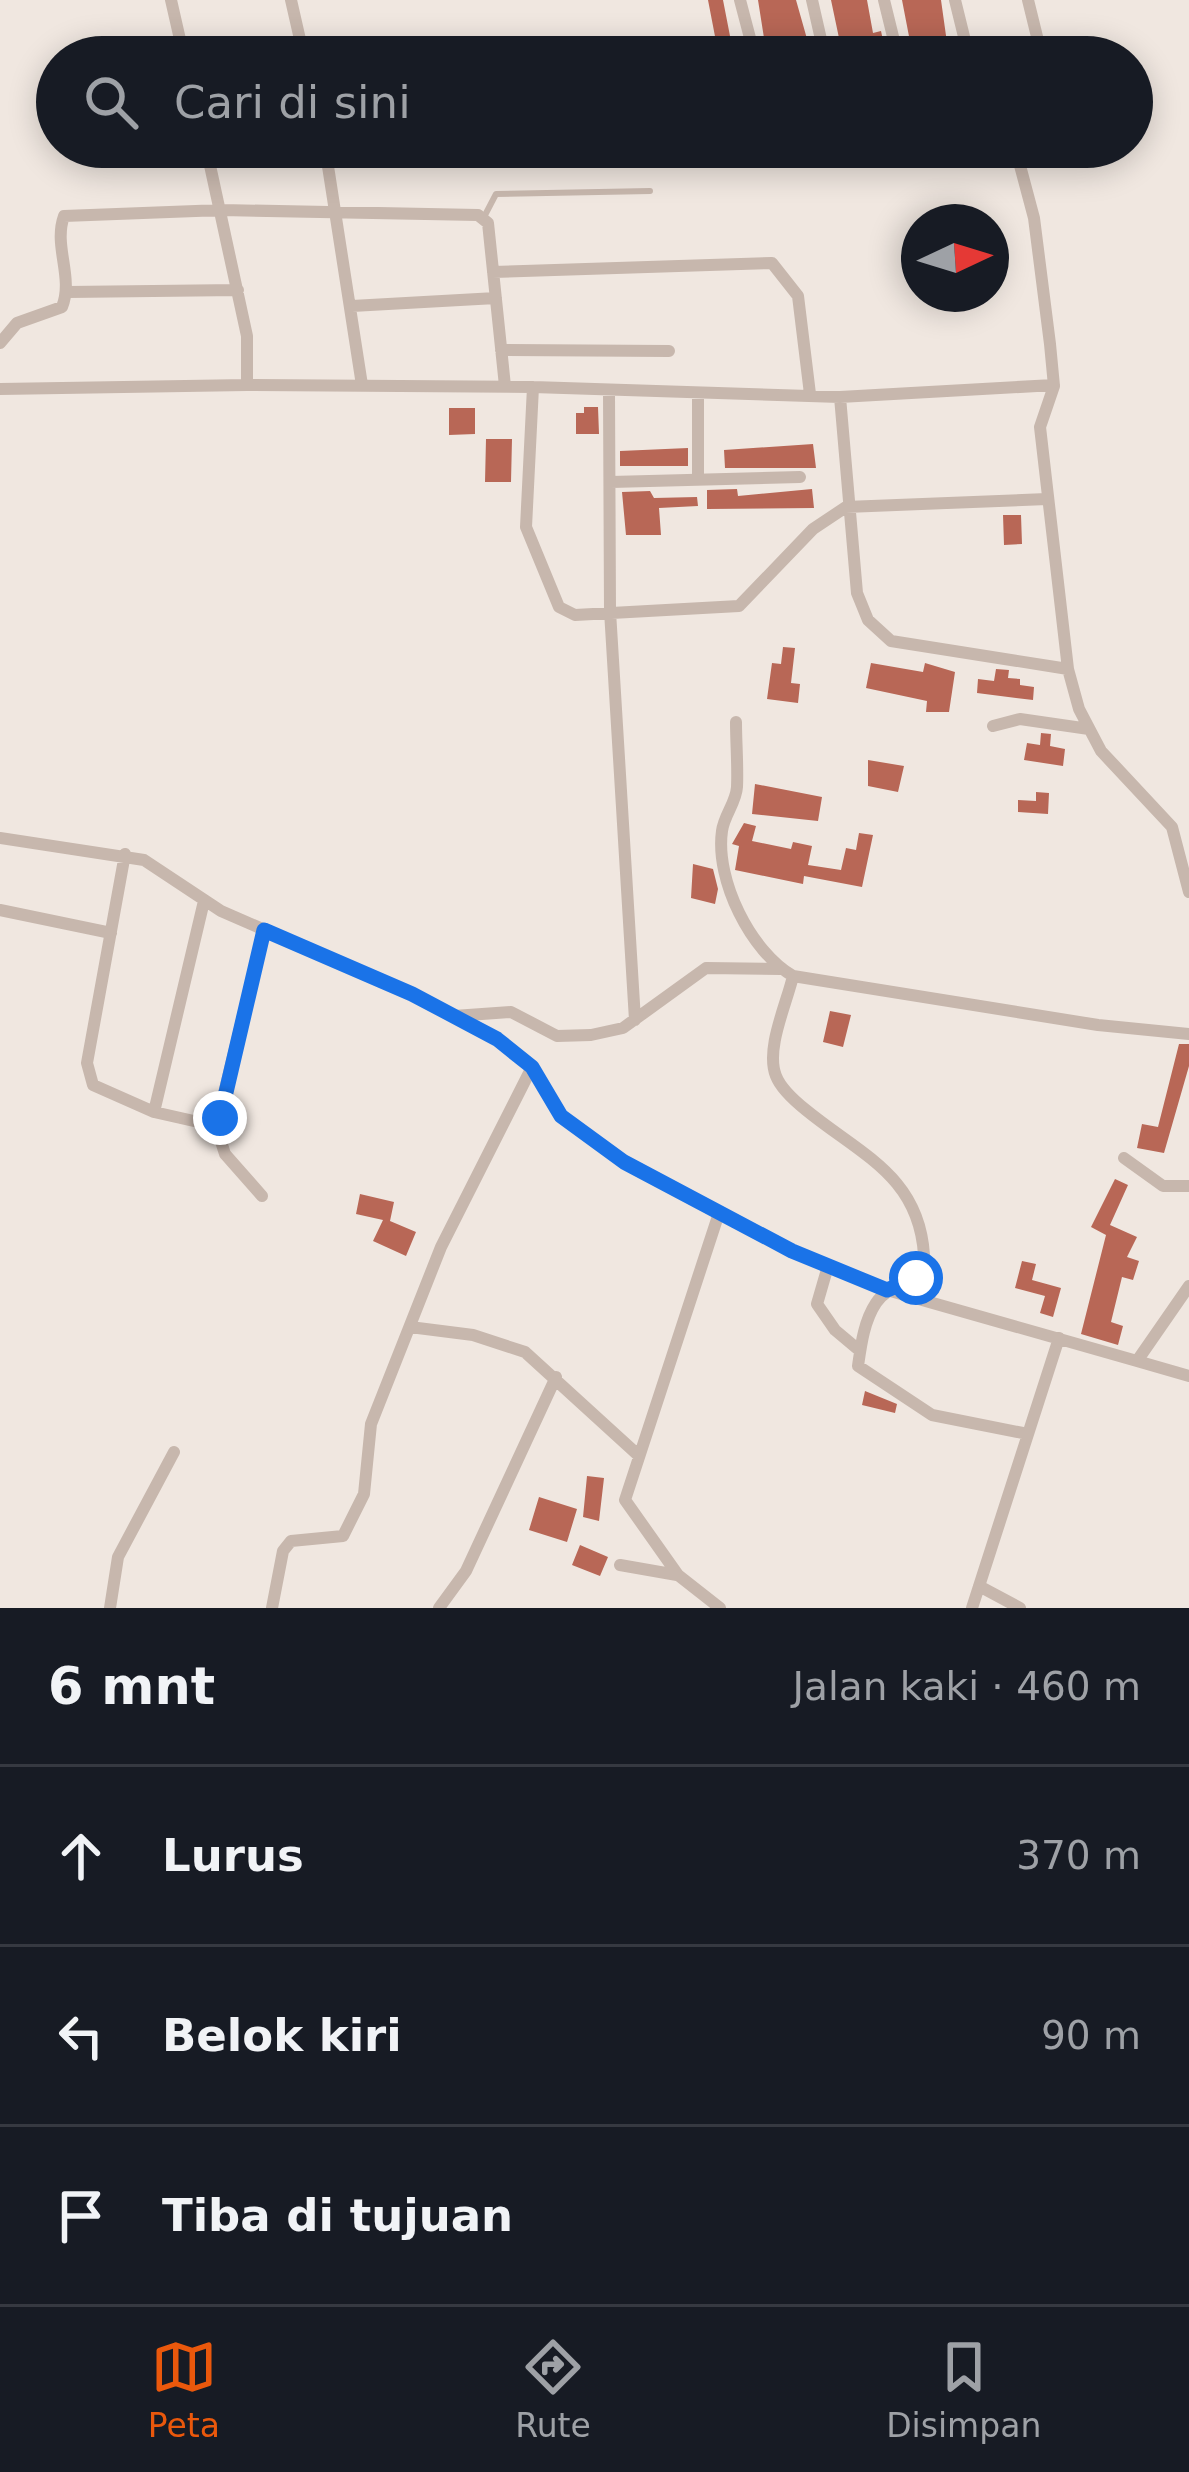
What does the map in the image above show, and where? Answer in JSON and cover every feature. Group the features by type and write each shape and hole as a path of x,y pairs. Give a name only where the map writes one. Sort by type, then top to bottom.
{"street":[{"path":"171,0 179,36"},
{"path":"291,0 299,36"},
{"path":"740,0 749,36"},
{"path":"812,0 820,36"},
{"path":"884,0 893,36"},
{"path":"955,0 964,36"},
{"path":"1028,0 1037,36"},
{"path":"211,168 247,336 247,386"},
{"path":"329,168 362,385"},
{"path":"1019,168 1039,248 1054,385 1040,428 1068,668 1089,729 1122,777 1172,827 1189,892"},
{"path":"0,343 17,323 62,308 68,292 59,229 64,216 222,210 484,217 505,386"},
{"path":"494,272 772,263 798,296 810,394"},
{"path":"68,292 238,290"},
{"path":"352,305 496,298"},
{"path":"502,350 669,351"},
{"path":"0,389 505,386 840,397 1054,385"},
{"path":"533,387 526,526 559,607 574,615 739,606 813,529 846,507 1047,500"},
{"path":"609,393 610,611 635,1020"},
{"path":"698,394 698,479"},
{"path":"840,397 856,593 868,620 891,641 1068,668"},
{"path":"610,482 800,477"},
{"path":"993,726 1021,719 1089,729"},
{"path":"736,722 736,795 721,834 725,877 757,943 787,972"},
{"path":"0,838 125,854 162,869 204,902 497,1039 532,1067 561,1116 624,1162 828,1267 887,1290 1189,1376"},
{"path":"125,854 89,1071 93,1085 154,1112 216,1126"},
{"path":"154,1112 204,902"},
{"path":"0,910 111,933"},
{"path":"262,1196 225,1154 216,1126 264,930"},
{"path":"452,1016 512,1012 542,1032 572,1036 613,1032 706,968 787,972 1081,1023 1189,1034"},
{"path":"787,972 775,1075 796,1102 901,1183 912,1209 923,1269 916,1278 887,1290 872,1309 860,1351 863,1373 917,1409 1028,1434"},
{"path":"272,1608 283,1550 291,1541 343,1536 354,1515 371,1457 371,1424 441,1247 532,1067"},
{"path":"1124,1158 1163,1186 1189,1186"},
{"path":"719,1213 638,1455 627,1507 678,1575 720,1608"},
{"path":"828,1267 817,1304 835,1330 860,1351"},
{"path":"1137,1360 1189,1286"},
{"path":"410,1327 513,1347 556,1377 638,1455"},
{"path":"972,1608 1059,1338"},
{"path":"439,1608 466,1571 556,1377"},
{"path":"110,1608 118,1557 174,1452"},
{"path":"620,1565 678,1575"},
{"path":"979,1586 1020,1608"}],"lane":[{"path":"484,217 496,194 650,191"}],"building":[{"path":"708,0 723,0 730,36 715,36"},
{"path":"758,0 796,0 806,36 764,36"},
{"path":"831,0 867,0 873,33 881,31 882,36 839,36"},
{"path":"902,0 941,0 946,36 909,36"},
{"path":"584,407 598,407 599,434 576,434 576,413 584,413"},
{"path":"449,408 475,408 475,434 449,435"},
{"path":"486,439 512,439 511,482 485,482"},
{"path":"813,444 816,468 725,468 724,450"},
{"path":"688,448 688,466 620,466 620,451"},
{"path":"737,489 738,496 812,489 814,508 707,509 707,490"},
{"path":"650,491 654,498 697,497 698,506 659,508 661,535 626,535 622,492"},
{"path":"1003,515 1021,515 1022,544 1004,545"},
{"path":"783,647 795,648 791,683 800,684 798,703 767,699 772,663 781,664"},
{"path":"871,663 923,672 925,663 955,672 949,712 926,712 927,701 866,688"},
{"path":"996,669 1009,670 1008,678 1034,687 1033,700 977,693 978,679 994,681"},
{"path":"1041,733 1051,734 1050,746 1065,749 1063,766 1024,760 1027,743 1040,745"},
{"path":"868,760 904,766 898,792 868,786"},
{"path":"755,784 822,797 818,821 752,814"},
{"path":"1036,792 1049,793 1048,814 1018,812 1018,800 1036,801"},
{"path":"744,823 756,826 752,841 791,849 793,842 812,846 808,865 841,870 846,848 856,850 859,833 873,835 862,887 804,876 803,884 735,870 739,846 732,844"},
{"path":"693,864 713,869 718,889 715,904 691,898"},
{"path":"830,1011 851,1015 843,1047 823,1042"},
{"path":"1179,1044 1189,1044 1189,1066 1164,1153 1137,1148 1142,1124 1158,1127"},
{"path":"1115,1179 1128,1185 1110,1225 1137,1237 1127,1257 1139,1261 1133,1280 1122,1277 1111,1322 1123,1326 1118,1345 1081,1334 1106,1235 1091,1227"},
{"path":"360,1194 394,1202 390,1221 416,1232 406,1256 373,1241 383,1220 356,1214"},
{"path":"1022,1261 1036,1264 1032,1280 1061,1288 1053,1317 1040,1313 1045,1296 1015,1288"},
{"path":"865,1391 897,1404 895,1413 862,1405"},
{"path":"587,1476 604,1478 599,1521 583,1517"},
{"path":"539,1497 577,1509 567,1542 529,1530"},
{"path":"580,1545 608,1557 600,1576 572,1565"}],"route":[{"path":"220,1118 264,930 412,994 497,1039 532,1067 561,1116 624,1162 719,1213 792,1251 887,1290 916,1278"}]}
